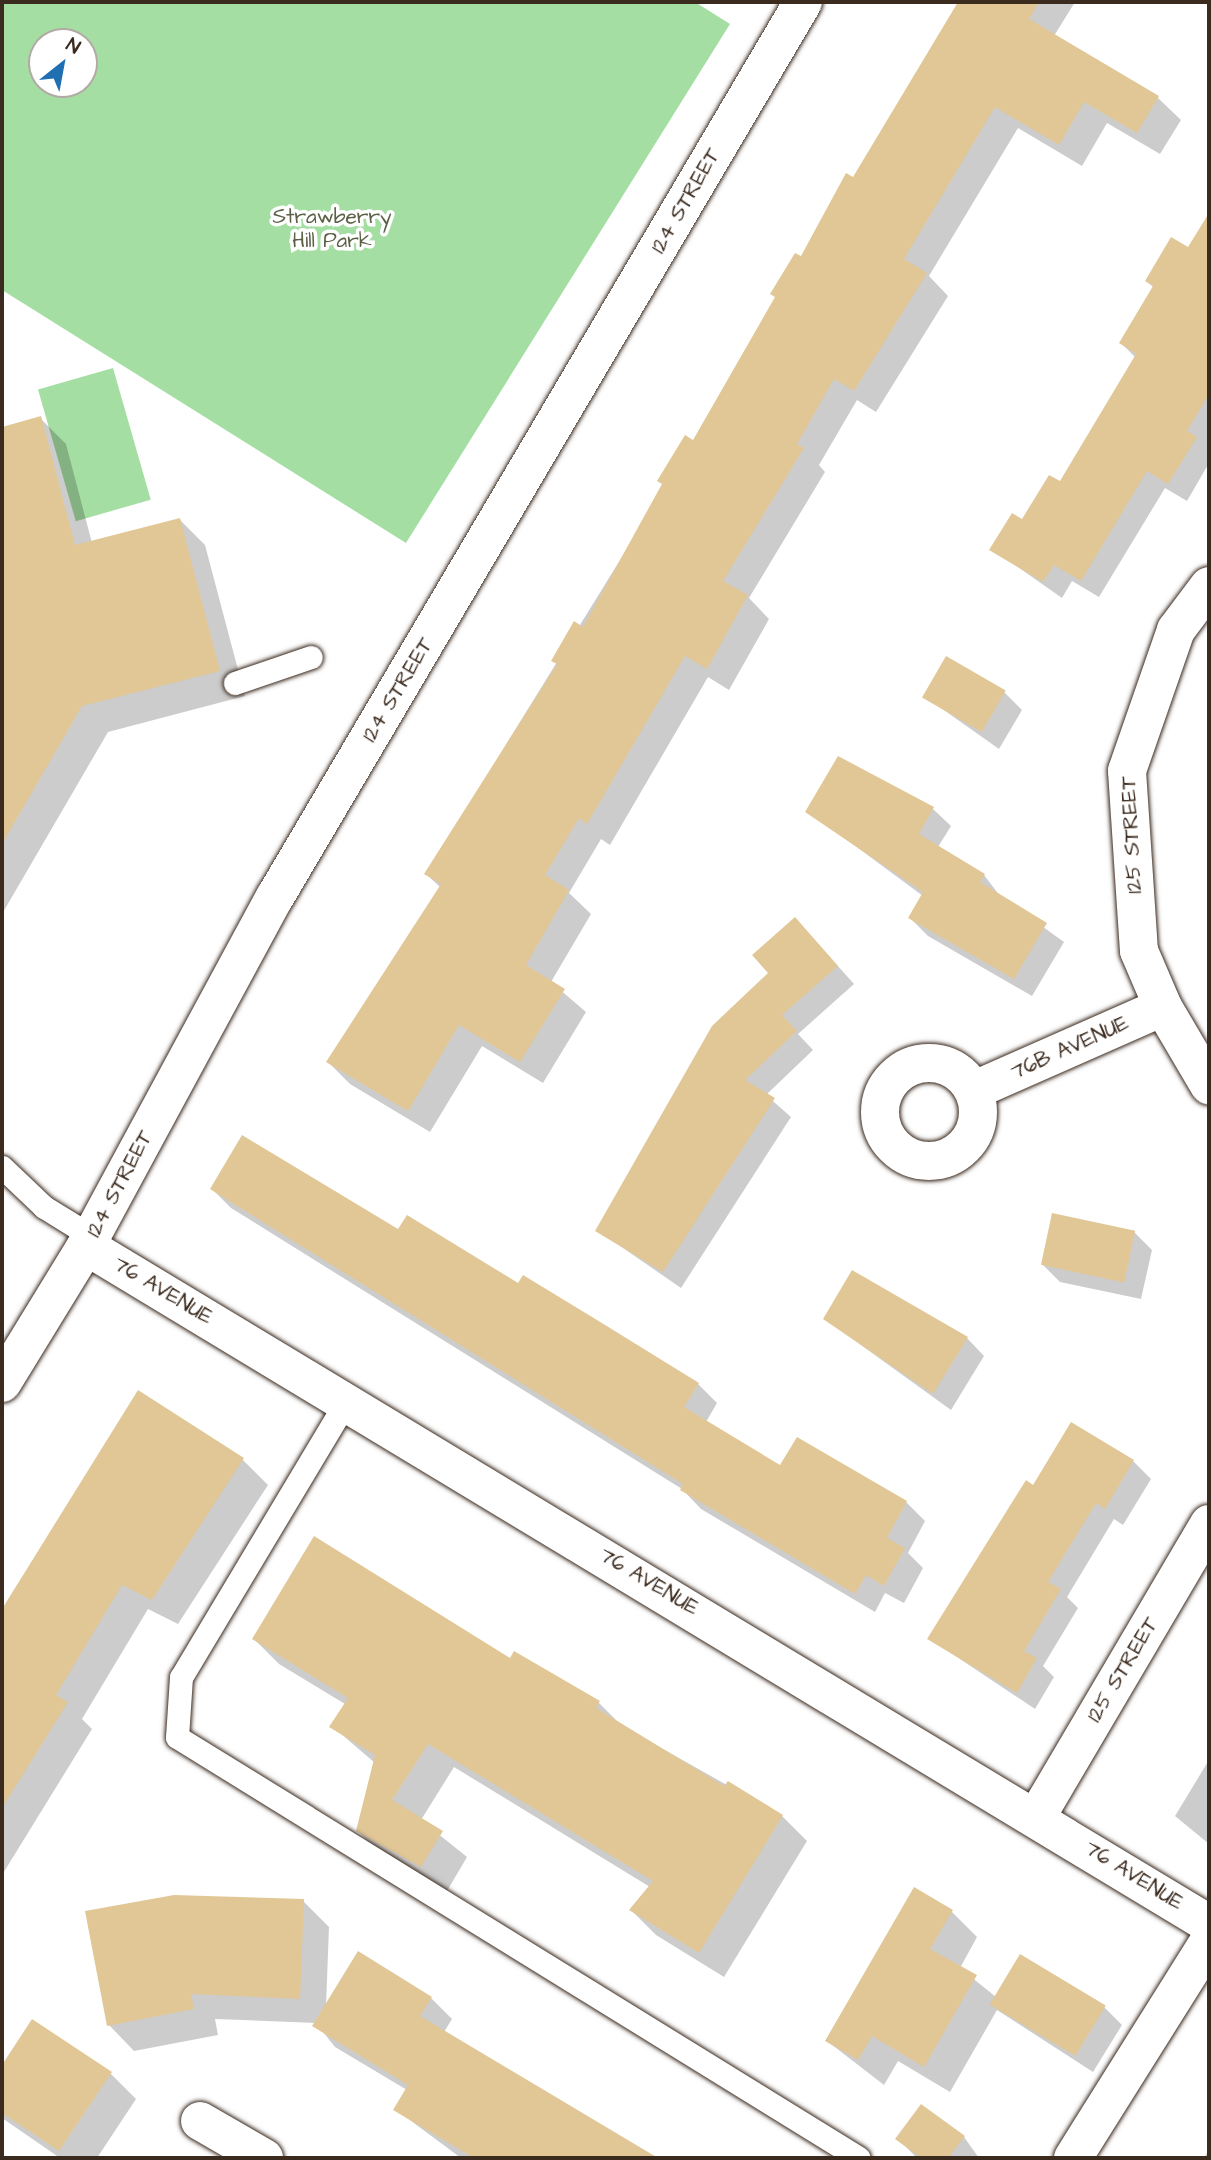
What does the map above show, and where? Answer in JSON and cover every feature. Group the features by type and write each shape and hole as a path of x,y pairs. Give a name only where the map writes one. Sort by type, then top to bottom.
{"street":[{"name":"124 STREET","path":"2,1383 89,1241 275,897 803,2"},
{"name":"125 STREET","path":"1209,586 1176,630 1127,771 1139,951 1163,1007 1209,1085"},
{"name":"76B AVENUE","path":"977,1089 1163,1007"},
{"name":"76 AVENUE","path":"89,1241 347,1401 1037,1816 1209,1924"},
{"name":"125 STREET","path":"1037,1816 1209,1524"},
{"path":"1073,2158 1209,1941"},
{"path":"200,2121 264,2158"}],"lane":[{"path":"235,683 311,657"},
{"path":"2,1167 44,1207 89,1241"},
{"path":"347,1401 181,1677 177,1737 859,2158"}],"green space":[{"name":"Strawberry Hill Park","path":"2,2 695,2 730,24 406,543 2,290"},
{"path":"113,368 151,500 76,521 38,389"}],"building":[{"path":"958,2 1039,2 1029,19 1159,96 1137,133 1084,102 1059,145 995,107 904,259 927,273 854,391 834,379 797,444 804,448 723,581 748,595 707,669 685,656 587,824 579,818 545,875 569,890 526,965 565,989 520,1062 459,1025 408,1111 326,1062 441,884 424,874 557,664 551,661 574,621 583,627 662,484 657,481 685,435 693,440 775,297 770,294 795,253 801,256 846,173 853,177"},
{"path":"1209,213 1209,394 1187,431 1197,437 1168,484 1147,471 1081,581 1054,565 1043,582 989,550 1012,513 1022,519 1049,475 1060,481 1136,354 1119,343 1153,286 1145,281 1171,237 1188,247"},
{"path":"41,416 75,545 180,518 220,671 82,706 2,844 2,427"},
{"path":"946,656 1006,690 982,732 922,698"},
{"path":"838,756 934,807 919,834 985,874 980,882 1047,923 1014,979 908,918 923,892 805,812"},
{"path":"795,917 838,966 782,1015 797,1031 745,1080 775,1098 663,1272 595,1231 712,1026 768,973 752,955"},
{"path":"242,1135 398,1229 407,1215 518,1283 523,1275 597,1320 699,1383 684,1407 780,1465 797,1437 907,1501 887,1538 905,1548 884,1586 866,1575 855,1594 680,1490 683,1484 210,1189"},
{"path":"1052,1213 1135,1231 1124,1283 1041,1265"},
{"path":"852,1270 968,1337 933,1394 823,1319"},
{"path":"138,1390 244,1458 152,1600 122,1585 56,1695 68,1702 2,1808 2,1609"},
{"path":"1071,1422 1134,1460 1105,1509 1096,1503 1048,1582 1061,1589 1024,1651 1037,1658 1017,1693 927,1639 1026,1480 1033,1485"},
{"path":"314,1536 510,1658 514,1651 600,1701 596,1708 724,1786 728,1781 783,1815 699,1953 629,1910 653,1881 428,1744 392,1800 443,1831 421,1867 356,1831 375,1755 329,1727 348,1698 252,1639"},
{"path":"914,1887 953,1910 930,1949 977,1975 924,2067 872,2036 858,2060 825,2041"},
{"path":"174,1895 304,1899 300,1999 191,1994 194,2009 107,2026 85,1911"},
{"path":"358,1951 432,1997 420,2016 658,2158 474,2158 393,2110 408,2085 312,2026"},
{"path":"1020,1954 1106,2006 1075,2056 990,2005"},
{"path":"32,2019 112,2072 59,2151 2,2113 2,2065"},
{"path":"921,2104 965,2136 948,2158 921,2158 895,2139"}]}
